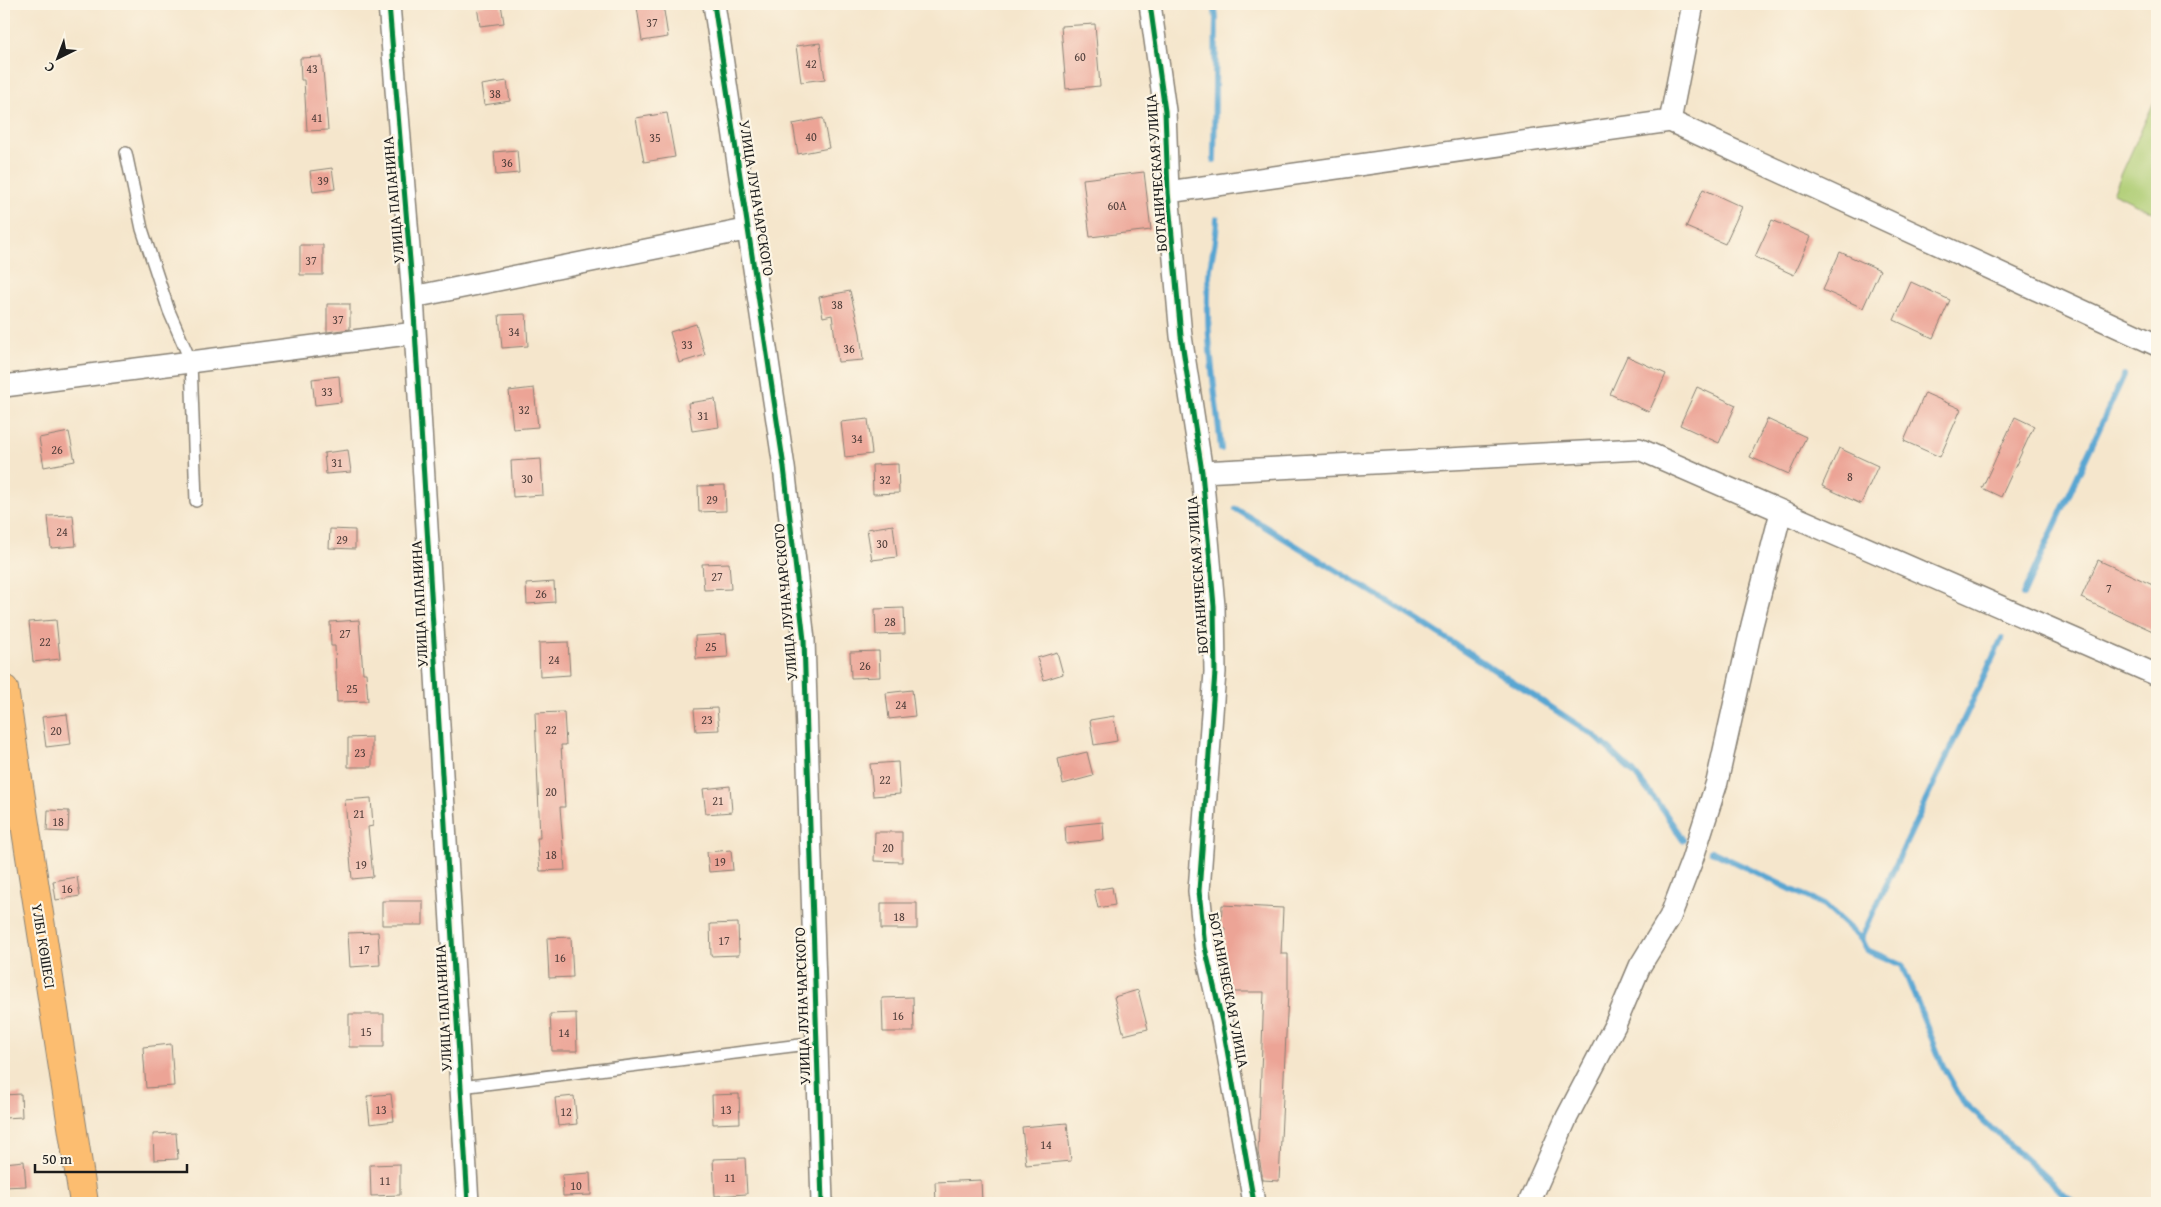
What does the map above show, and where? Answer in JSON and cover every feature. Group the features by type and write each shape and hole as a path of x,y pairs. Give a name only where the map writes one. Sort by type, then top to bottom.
{"main road":[{"name":"ҮЛБІ КӨШЕСІ","path":"4,689 84,1203"}],"street":[{"name":"УЛИЦА ПАПАНИНА","path":"389,4 413,297 468,1203"},
{"name":"УЛИЦА ЛУНАЧАРСКОГО","path":"714,4 750,229 784,467 804,640 822,1203"},
{"name":"БОТАНИЧЕСКАЯ УЛИЦА","path":"1150,4 1166,111 1168,192 1182,336 1202,472 1214,606 1215,672 1198,891 1205,947 1222,1021 1254,1203"},
{"path":"1670,121 1693,4"},
{"path":"1168,192 1670,121 2157,345"},
{"path":"413,297 750,229"},
{"path":"4,386 415,333"},
{"path":"1202,472 1639,449 2157,675"},
{"path":"1529,1203 1567,1117 1615,1025 1640,966 1670,917 1692,860 1717,782 1752,625 1782,512"}],"lane":[{"path":"126,153 142,229 170,311 191,362 196,501"},
{"path":"461,1088 816,1042"}],"green space":[{"path":"2157,95 2157,214 2113,193"}],"building":[{"path":"501,4 504,23 480,26 477,6"},
{"path":"663,4 668,37 642,41 637,7"},
{"path":"1095,24 1100,86 1066,89 1061,26"},
{"path":"820,43 825,79 801,82 796,46"},
{"path":"322,57 328,130 307,131 304,80 301,80 300,58"},
{"path":"507,81 510,101 484,105 481,85"},
{"path":"667,113 675,157 644,162 636,118"},
{"path":"823,118 829,148 798,154 793,124"},
{"path":"517,150 519,173 496,175 494,152"},
{"path":"332,168 335,189 313,192 310,171"},
{"path":"1144,172 1151,230 1090,237 1083,179"},
{"path":"1703,189 1742,207 1725,244 1686,227"},
{"path":"1772,220 1811,237 1794,275 1755,257"},
{"path":"300,245 323,245 323,275 300,275"},
{"path":"1840,252 1880,270 1863,308 1823,290"},
{"path":"1911,282 1950,300 1933,338 1894,320"},
{"path":"850,291 860,333 863,360 838,362 832,315 823,317 819,297"},
{"path":"327,304 350,304 350,329 327,332"},
{"path":"526,314 528,346 502,348 499,315"},
{"path":"696,324 705,355 679,363 670,332"},
{"path":"1627,356 1666,374 1649,412 1610,394"},
{"path":"339,376 341,402 315,405 312,379"},
{"path":"1697,387 1736,405 1719,443 1680,425"},
{"path":"534,388 538,427 513,429 509,391"},
{"path":"1925,393 1961,409 1940,457 1904,441"},
{"path":"715,399 719,427 692,431 688,403"},
{"path":"2015,417 2034,426 2001,497 1982,488"},
{"path":"868,419 872,454 845,457 841,422"},
{"path":"1767,419 1806,437 1789,474 1750,457"},
{"path":"69,432 75,461 44,467 39,438"},
{"path":"1839,448 1878,466 1861,504 1822,486"},
{"path":"348,450 351,472 326,474 324,453"},
{"path":"541,459 543,495 513,497 511,461"},
{"path":"898,464 899,493 873,494 872,465"},
{"path":"725,485 726,511 699,512 698,486"},
{"path":"73,515 76,546 51,548 48,516"},
{"path":"893,525 897,557 872,560 867,529"},
{"path":"330,529 355,530 355,549 329,548"},
{"path":"2098,560 2157,587 2157,633 2081,598"},
{"path":"729,563 731,589 704,590 702,564"},
{"path":"554,582 555,602 527,604 526,584"},
{"path":"904,608 905,634 876,635 875,609"},
{"path":"56,620 60,659 33,662 29,622"},
{"path":"359,620 363,673 366,673 368,701 337,702 335,646 331,646 330,622"},
{"path":"726,634 728,657 696,659 695,636"},
{"path":"568,642 570,675 540,677 539,643"},
{"path":"879,651 880,677 851,678 850,652"},
{"path":"1057,652 1063,674 1044,680 1037,658"},
{"path":"912,690 915,716 889,719 886,693"},
{"path":"717,708 719,730 696,731 694,709"},
{"path":"564,712 566,745 561,745 565,807 560,807 565,870 540,871 537,838 540,838 535,713"},
{"path":"67,714 71,744 46,747 42,717"},
{"path":"1114,716 1117,741 1094,745 1090,720"},
{"path":"372,737 372,767 348,767 348,738"},
{"path":"1087,752 1093,776 1063,784 1058,759"},
{"path":"898,762 900,794 873,796 870,764"},
{"path":"730,786 732,812 706,814 703,789"},
{"path":"371,798 373,826 368,827 373,877 352,879 345,800"},
{"path":"48,810 69,811 68,832 47,831"},
{"path":"1103,822 1104,840 1066,844 1065,826"},
{"path":"875,832 902,832 902,862 874,861"},
{"path":"731,850 733,870 709,872 707,852"},
{"path":"77,877 80,896 56,900 53,881"},
{"path":"1112,887 1115,905 1098,908 1094,890"},
{"path":"382,901 423,901 423,925 382,925"},
{"path":"881,903 917,903 917,929 881,929"},
{"path":"1222,905 1283,908 1281,954 1288,954 1288,993 1279,1181 1263,1180 1258,1152 1264,992 1228,992 1224,974 1225,928 1221,928"},
{"path":"738,923 739,955 711,956 710,924"},
{"path":"378,932 380,965 350,967 348,933"},
{"path":"571,937 573,977 549,978 547,938"},
{"path":"1138,990 1148,1029 1124,1035 1114,997"},
{"path":"913,997 914,1032 883,1032 882,998"},
{"path":"576,1013 577,1051 552,1051 550,1014"},
{"path":"349,1014 384,1014 384,1047 349,1047"},
{"path":"171,1044 174,1086 146,1088 143,1047"},
{"path":"21,1094 22,1117 4,1118 4,1095"},
{"path":"391,1094 394,1121 370,1124 367,1096"},
{"path":"739,1094 740,1123 713,1124 712,1095"},
{"path":"574,1096 577,1124 558,1126 555,1098"},
{"path":"1067,1123 1071,1161 1026,1165 1022,1127"},
{"path":"176,1133 178,1159 154,1160 153,1134"},
{"path":"745,1158 747,1194 715,1196 713,1159"},
{"path":"24,1161 26,1186 4,1187 4,1163"},
{"path":"400,1164 400,1195 371,1196 370,1165"},
{"path":"590,1173 591,1195 563,1196 562,1175"},
{"path":"981,1180 982,1203 936,1203 935,1182"}],"waterway":[{"path":"1214,4 1216,18 1214,160"},
{"path":"1217,219 1209,276 1208,319 1221,449"},
{"path":"2023,595 2124,375"},
{"path":"1236,509 1418,620 1595,736 1634,773 1663,810 1683,840"},
{"path":"1861,939 2002,638"},
{"path":"1711,851 1824,905 1861,939 1867,950 1902,965 1943,1066 1963,1102 2074,1203"}],"cycle path":[{"path":"389,4 413,297 468,1203"},
{"path":"714,4 784,467 804,640 822,1203"},
{"path":"1150,4 1165,111 1168,192 1181,336 1202,472 1214,606 1215,672 1199,891 1205,947 1222,1021 1254,1203"}]}
